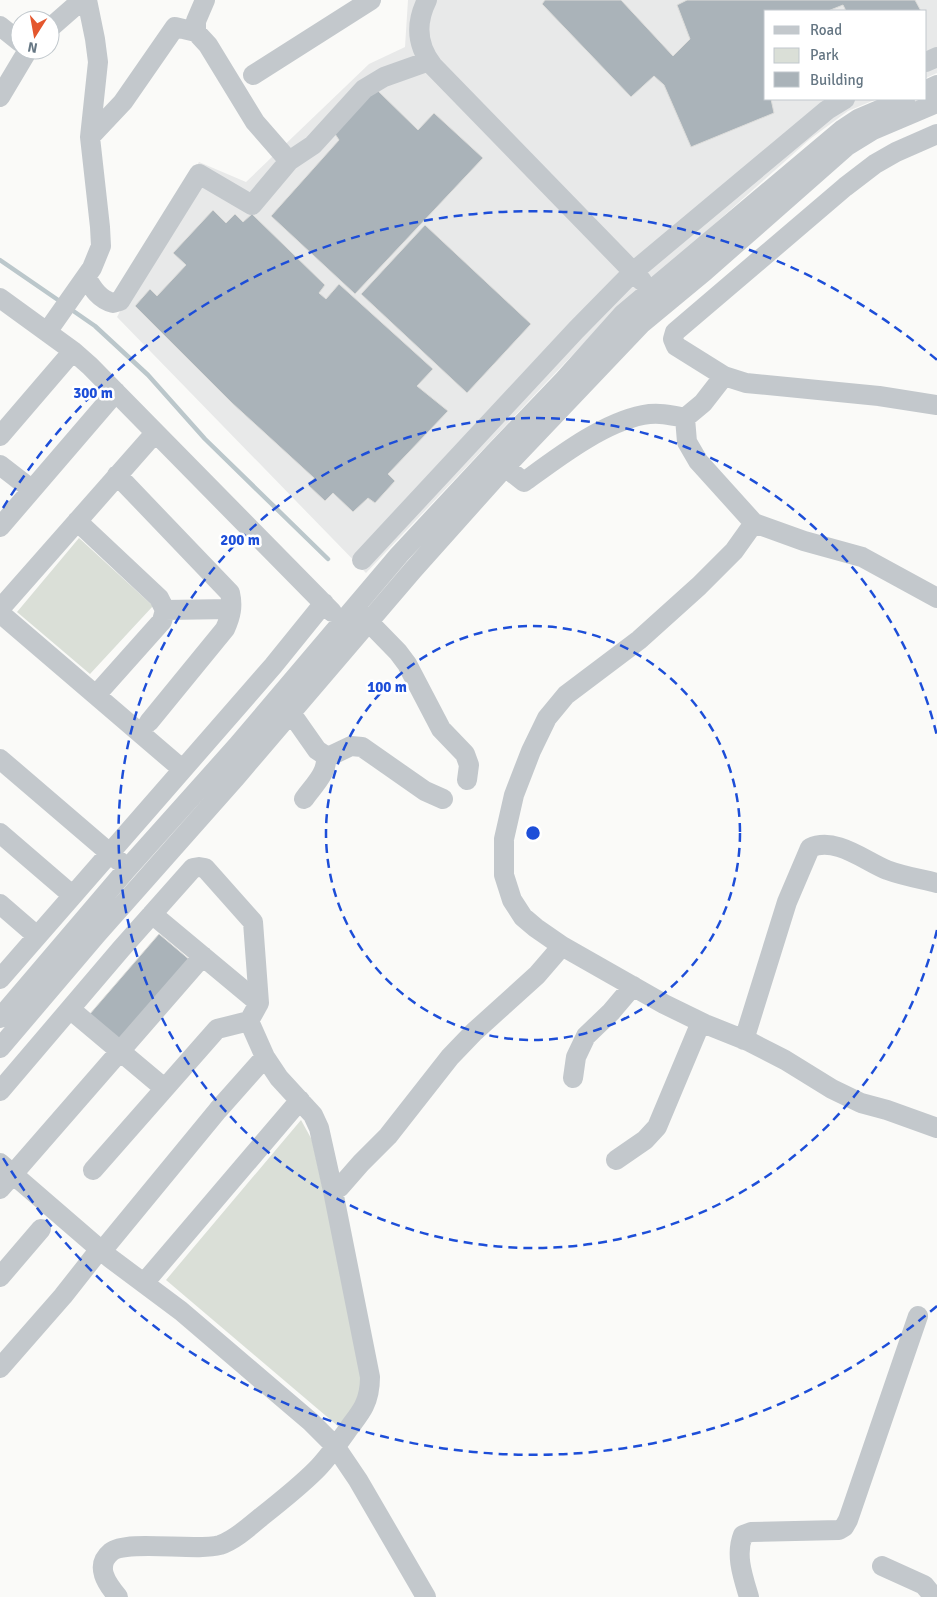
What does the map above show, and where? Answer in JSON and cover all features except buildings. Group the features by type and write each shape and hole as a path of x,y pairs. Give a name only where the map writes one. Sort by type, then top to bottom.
{"street":[{"path":"60,19 82,0"},
{"path":"50,327 92,268 101,246 90,137 98,62 87,0"},
{"path":"196,32 196,21 205,0"},
{"path":"253,75 371,0"},
{"path":"427,0 421,17 420,41 424,55 657,298"},
{"path":"0,26 10,34"},
{"path":"90,137 123,102 175,26 196,32 208,45 255,122 289,162"},
{"path":"0,97 22,60"},
{"path":"83,281 104,300 113,303 120,300 199,174 252,205 289,162 313,145 364,88 384,77 429,61"},
{"path":"362,560 633,272 827,110 843,100"},
{"path":"0,1048 413,570 505,467 641,324 657,298 843,129 858,119 903,100"},
{"path":"0,1018 400,555 564,380 623,314 657,298 847,146 872,130 937,103"},
{"path":"937,134 900,150 875,164 675,332 673,339 676,346 724,376 746,383 879,396 937,405"},
{"path":"0,298 50,327 324,604 349,615 363,629 398,652 407,664 441,729 465,754 469,765 467,780"},
{"path":"0,436 73,351"},
{"path":"685,418 703,403 724,376"},
{"path":"0,527 116,392"},
{"path":"505,467 524,482 583,442 624,420 645,415 666,414 685,418"},
{"path":"685,418 687,442 698,461 754,523 804,542 862,557 937,598"},
{"path":"0,609 155,432"},
{"path":"0,465 31,489"},
{"path":"117,475 230,593 230,617 225,629 149,722"},
{"path":"77,521 159,598 164,610 162,621 96,695"},
{"path":"754,523 734,551 640,640 566,695 547,718 531,751 514,795 504,839 504,876 512,900 523,917 562,946 701,1022 785,1060 832,1089 862,1103 937,1127"},
{"path":"1,977 273,666 324,604"},
{"path":"164,610 231,609"},
{"path":"0,613 182,769"},
{"path":"291,713 317,750 326,756 334,755 351,746 362,747 425,790 443,799"},
{"path":"304,799 324,771 327,763 326,756"},
{"path":"0,759 127,869"},
{"path":"0,833 72,896"},
{"path":"744,1040 787,902 810,848 816,845 841,848 887,870 937,883"},
{"path":"0,1091 193,868 205,868 253,922 259,1003 249,1021 217,1028 92,1170"},
{"path":"0,904 37,936"},
{"path":"152,914 259,1003"},
{"path":"333,1191 340,1187 360,1163 388,1136 450,1057 474,1032 526,986 562,946"},
{"path":"0,1190 6,1168 120,1051 203,956"},
{"path":"573,1078 576,1056 586,1036 611,1012 633,986"},
{"path":"70,1009 164,1088"},
{"path":"118,1597 105,1581 103,1573 104,1560 113,1550 126,1547 205,1548 222,1544 246,1529 317,1469 364,1407 370,1391 370,1377 333,1191 318,1128 313,1115 279,1078 265,1057 249,1021"},
{"path":"616,1160 645,1140 658,1127 701,1022"},
{"path":"0,1368 265,1057"},
{"path":"144,1283 300,1100"},
{"path":"6,1168 101,1250 196,1323 311,1422 335,1446 358,1480 426,1597"},
{"path":"0,1277 41,1229"},
{"path":"749,1597 739,1561 740,1543 743,1535 751,1532 839,1530 844,1527 918,1316"},
{"path":"882,1566 924,1586 934,1597"}],"shaded area":[{"path":"408,0 937,0 937,73 927,78 927,10 764,10 764,100 875,100 848,111 810,139 600,326 366,573 117,317 199,162 246,182 369,64 405,47"}],"green space":[{"path":"79,538 153,606 90,674 17,612"},
{"path":"301,1120 312,1140 366,1385 361,1401 339,1427 166,1280"}],"waterway":[{"path":"0,260 61,302"},
{"path":"69,308 95,326 148,375 205,439 328,559"}]}
